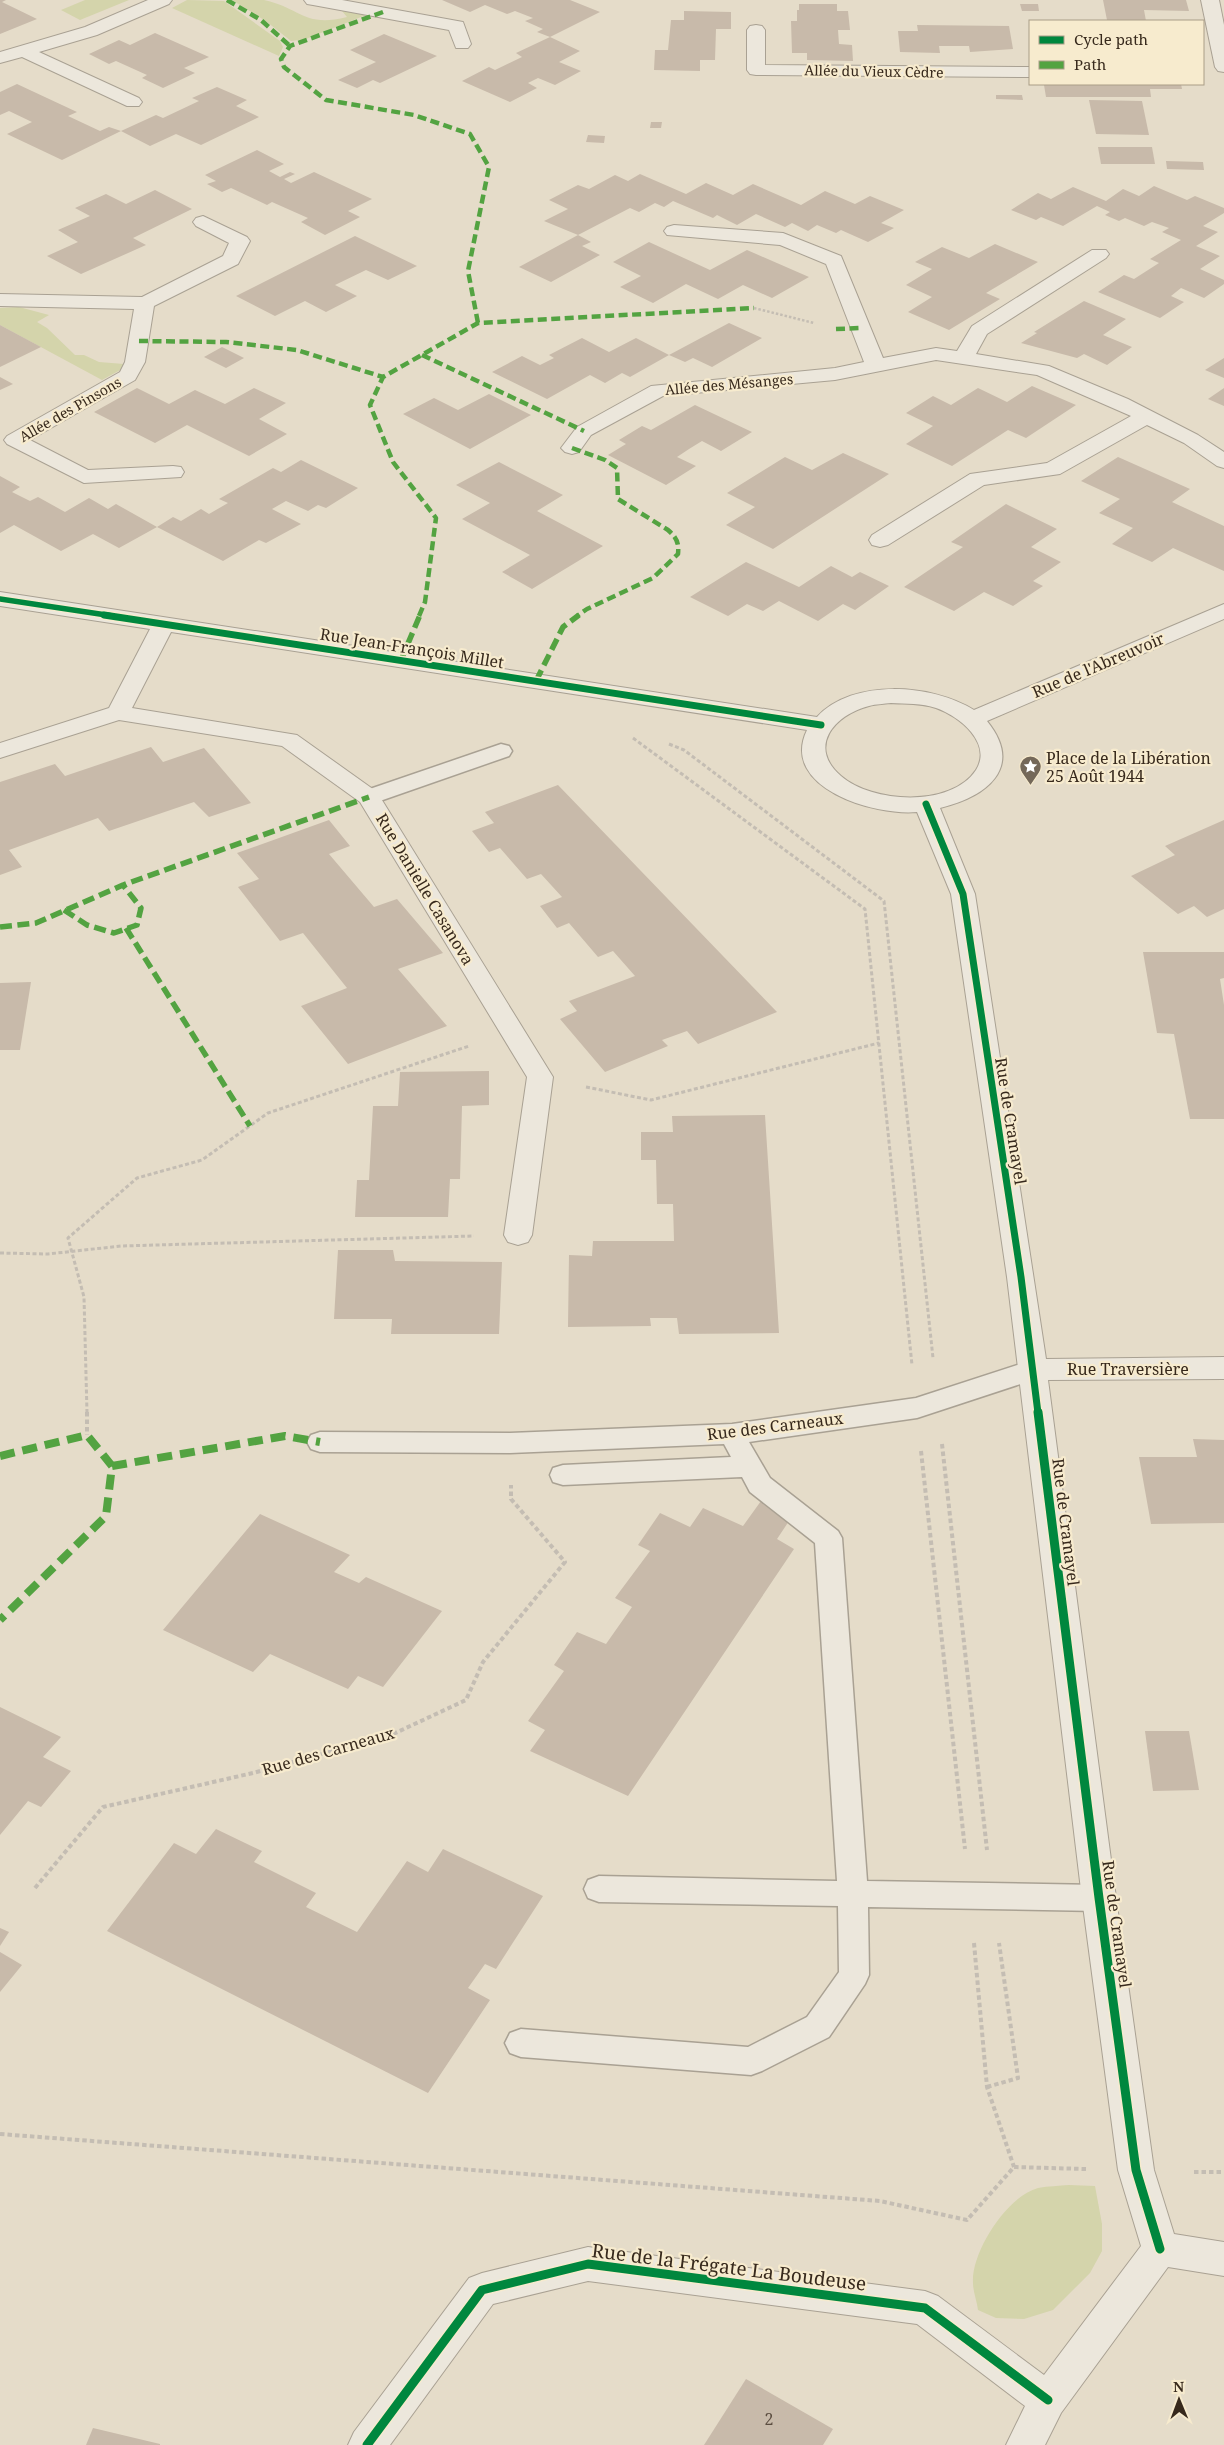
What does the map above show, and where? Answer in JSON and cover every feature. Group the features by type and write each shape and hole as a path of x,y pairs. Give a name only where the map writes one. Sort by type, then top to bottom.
{"street":[{"path":"0,58 91,31 163,0"},
{"path":"313,0 457,26 462,44"},
{"path":"1210,0 1222,61"},
{"name":"Allée du Vieux Cèdre","path":"756,30 756,70 1029,72"},
{"path":"25,52 133,102"},
{"path":"1204,54 1222,61"},
{"path":"0,300 145,303 231,260 240,241 203,222"},
{"path":"674,231 783,239 834,260 876,366"},
{"path":"963,358 979,330 1099,254"},
{"name":"Allée des Pinsons","path":"145,303 135,362 128,376 14,440 84,477 173,472"},
{"name":"Allée des Mésanges","path":"572,448 584,431 658,390 835,374 936,354 1042,370 1147,416 1191,439 1224,462"},
{"path":"880,540 978,479 1052,469 1147,416"},
{"name":"Rue Jean-François Millet","path":"0,599 821,725"},
{"name":"Rue de l'Abreuvoir","path":"972,718 1224,611"},
{"path":"0,751 118,713 164,624"},
{"path":"891,696 931,700 950,706 972,718 987,735 993,752 989,770 976,786 953,798 926,804 887,803 868,800 843,789 825,775 814,758 813,741 821,725 838,710 862,700 891,696"},
{"name":"Rue Danielle Casanova","path":"118,713 289,740 370,797 540,1078"},
{"name":"Rue de Cramayel","path":"926,804 963,894 1033,1370 1099,1898 1136,2170 1160,2249"},
{"path":"518,1234 540,1078"},
{"name":"Rue Traversière","path":"1033,1370 1224,1368"},
{"path":"1026,2445 1048,2400 1160,2249 1224,2259"},
{"name":"Rue de la Frégate La Boudeuse","path":"367,2445 482,2290 588,2264 925,2308 1048,2400"}],"lane":[{"path":"370,797 500,751"},
{"name":"Rue des Carneaux","path":"320,1442 510,1443 732,1434 916,1408 1033,1370"},
{"path":"521,2043 751,2061 818,2027 854,1975 853,1894 828,1538 760,1485 732,1434"},
{"path":"563,1476 751,1466"},
{"path":"598,1890 1099,1898"}],"path":[{"path":"754,308 818,324"},
{"path":"667,744 684,750 884,901 992,1896 1018,2078 986,2088"},
{"path":"87,1435 84,1297 68,1238 137,1178 202,1160 268,1113 512,1031"},
{"path":"540,1078 651,1100 879,1043"},
{"path":"0,1252 48,1254 122,1246 518,1234"},
{"path":"0,2134 880,2201 967,2220 1014,2167 1093,2170"},
{"path":"1194,2172 1224,2172"}],"green space":[{"path":"85,0 129,0 80,20 61,10"},
{"path":"187,0 224,1 280,41 283,47 279,56 172,8"},
{"path":"232,0 264,0 276,3 312,19 333,20 347,17 342,11 348,9 366,15 306,39 291,41 267,22"},
{"path":"19,307 49,315 37,322 47,328 75,355 84,355 99,362 124,364 122,369 102,380 0,325 0,308"},
{"path":"1069,2185 1095,2186 1102,2224 1102,2251 1090,2273 1053,2310 1024,2319 996,2318 978,2310 973,2286 974,2270 985,2241 1003,2213 1026,2193 1038,2188"}],"building":[{"path":"0,0 6,0 2,2 37,19 0,34"},
{"path":"442,0 570,0 600,12 550,37 537,32 543,29 525,21 533,18 515,11 507,14 485,5 470,12"},
{"path":"1103,0 1186,0 1189,11 1144,10 1146,20 1107,20"},
{"path":"799,4 837,4 837,11 848,11 850,30 838,30 839,44 852,45 853,61 807,60 807,53 792,53 791,21 797,21"},
{"path":"1020,4 1038,4 1039,11 1022,11"},
{"path":"684,11 731,12 731,29 716,29 715,60 700,60 700,71 654,70 655,50 668,50 671,20 684,20"},
{"path":"917,25 1009,26 1013,49 970,52 969,46 939,46 940,53 900,52 898,31 918,31"},
{"path":"155,33 209,57 184,68 195,73 163,88 142,78 147,75 116,61 109,64 89,54 119,40 130,45"},
{"path":"384,34 437,56 380,83 373,80 357,88 338,80 376,62 350,50"},
{"path":"550,37 580,51 559,62 581,71 555,85 538,78 528,83 537,88 510,102 462,81 489,67 495,70 522,57 516,53"},
{"path":"17,84 77,112 68,116 100,131 109,127 121,131 62,160 7,134 32,122 9,111 0,115 0,92"},
{"path":"1044,85 1181,85 1182,89 1150,89 1151,97 1046,97"},
{"path":"217,87 247,100 236,106 259,117 201,145 176,134 150,146 121,131 156,115 163,118 199,101 192,98"},
{"path":"996,95 1022,95 1023,100 996,99"},
{"path":"1089,100 1142,101 1149,135 1096,134"},
{"path":"651,122 662,122 661,128 650,128"},
{"path":"588,135 605,136 604,143 586,142"},
{"path":"1098,147 1152,147 1155,164 1101,164"},
{"path":"257,150 284,164 269,171 280,177 290,172 295,174 284,179 291,183 314,172 372,199 348,211 360,217 325,235 301,222 308,218 272,202 267,205 231,188 222,192 207,184 216,181 205,175"},
{"path":"1166,161 1203,162 1204,170 1167,169"},
{"path":"640,174 686,194 706,183 733,195 753,184 801,205 825,191 855,204 870,196 904,210 881,223 894,228 868,242 841,230 836,233 817,225 808,231 792,223 785,227 756,214 737,225 717,215 713,218 673,201 664,207 655,203 639,212 630,208 578,235 544,221 568,209 549,200 578,185 589,189 615,175 628,181"},
{"path":"1154,186 1187,200 1195,196 1224,208 1224,213 1203,226 1218,232 1196,246 1220,256 1200,269 1224,280 1224,284 1204,298 1181,288 1171,296 1184,302 1160,318 1098,292 1124,275 1134,279 1159,263 1150,259 1181,240 1162,232 1169,228 1152,222 1144,226 1125,218 1119,221 1105,215 1110,212 1097,206 1063,226 1041,217 1036,220 1011,210 1038,193 1051,199 1073,187 1106,201 1123,189 1139,196"},
{"path":"155,190 192,209 133,238 146,245 81,274 47,256 78,242 58,230 90,216 75,208 106,194 126,204"},
{"path":"578,235 591,242 582,246 600,255 551,282 519,267"},
{"path":"355,236 417,266 388,280 366,270 335,285 357,296 326,312 305,301 275,316 236,296"},
{"path":"649,242 710,270 747,250 809,277 772,298 743,285 718,299 686,284 653,303 620,287 641,276 613,262"},
{"path":"995,244 1038,262 986,293 1000,299 949,330 908,312 932,297 906,285 932,269 915,262 942,247 969,258"},
{"path":"1084,301 1126,319 1103,335 1132,347 1107,365 1084,354 1077,358 1021,343 1037,333 1034,332"},
{"path":"729,323 762,338 712,367 693,358 685,362 669,355"},
{"path":"0,325 41,347 0,367"},
{"path":"582,338 609,352 636,338 669,355 630,377 622,373 605,383 590,375 547,399 492,372 522,356 540,365 554,358 549,355"},
{"path":"222,347 244,358 226,368 204,357"},
{"path":"1224,358 1224,378 1205,370"},
{"path":"0,377 13,384 0,390"},
{"path":"1032,386 1076,405 1026,438 1008,430 952,466 906,444 933,426 906,413 933,396 951,405 978,388 1007,402"},
{"path":"137,388 169,404 195,390 225,404 254,388 286,403 259,419 287,434 249,456 187,425 155,443 94,412"},
{"path":"1224,388 1224,406 1208,399"},
{"path":"489,394 531,415 470,449 403,414 434,398 458,410"},
{"path":"695,405 752,432 721,451 702,441 689,449 677,457 696,466 666,485 608,455 626,444 619,440 642,426 651,430"},
{"path":"843,453 889,474 773,549 726,525 755,507 727,493 785,457 812,470"},
{"path":"1118,457 1190,489 1172,502 1224,526 1224,571 1173,548 1152,562 1112,544 1133,528 1099,513 1120,499 1081,481"},
{"path":"301,460 358,488 326,508 318,505 308,511 286,501 272,509 301,524 266,543 259,540 223,561 157,527 173,517 181,521 201,509 209,514 228,503 219,499 273,468 281,472"},
{"path":"499,462 563,495 537,511 603,546 532,589 502,572 530,555 462,519 490,503 456,485"},
{"path":"0,476 20,487 12,492 30,501 38,497 65,512 89,498 108,509 116,504 157,527 119,548 93,534 61,551 14,525 0,533"},
{"path":"1006,504 1057,529 1031,547 1061,562 1033,581 1043,586 1013,606 984,592 954,611 904,587 963,547 951,542"},
{"path":"746,562 799,587 831,566 852,577 860,572 889,586 855,610 843,604 818,621 779,601 763,611 747,604 728,616 690,597"},
{"path":"151,747 163,762 204,748 251,803 209,817 194,802 109,831 98,818 9,850 22,867 0,875 0,782 55,764 65,776"},
{"path":"558,785 777,1012 698,1044 687,1031 662,1040 668,1046 605,1072 560,1019 577,1011 569,1001 635,976 613,951 598,957 569,923 557,928 540,906 562,897 541,874 527,879 500,848 489,852 472,831 494,823 485,812"},
{"path":"329,820 350,846 329,854 374,907 397,899 443,953 398,969 447,1026 348,1064 301,1006 347,988 303,933 280,941 238,887 259,879 237,853"},
{"path":"1224,820 1224,909 1207,917 1194,906 1178,914 1131,876 1175,855 1165,846"},
{"path":"1143,952 1224,952 1224,978 1220,979 1224,1005 1224,1119 1190,1119 1174,1034 1157,1033"},
{"path":"31,982 20,1050 0,1050 0,983"},
{"path":"489,1071 489,1105 462,1106 460,1179 450,1179 448,1217 355,1217 357,1180 369,1180 373,1106 398,1106 400,1072"},
{"path":"765,1115 779,1333 679,1334 677,1318 650,1318 651,1326 568,1327 569,1255 592,1256 593,1241 674,1241 673,1204 657,1204 656,1160 641,1160 641,1132 673,1132 672,1116"},
{"path":"338,1250 393,1250 395,1261 502,1262 499,1334 391,1334 392,1319 334,1319"},
{"path":"1193,1439 1224,1440 1224,1523 1151,1524 1139,1457 1197,1457"},
{"path":"761,1501 793,1515 777,1539 794,1549 628,1796 530,1751 545,1730 528,1721 564,1671 554,1665 577,1632 606,1644 632,1607 615,1598 650,1551 638,1545 660,1513 690,1527 703,1508 743,1526"},
{"path":"260,1514 350,1555 334,1572 359,1583 366,1577 442,1611 383,1687 358,1676 348,1689 270,1654 253,1672 163,1630"},
{"path":"0,1707 61,1737 43,1757 71,1771 41,1807 28,1801 0,1835"},
{"path":"1145,1731 1189,1731 1199,1790 1153,1791"},
{"path":"216,1829 262,1851 254,1862 316,1893 306,1907 357,1932 407,1861 428,1872 443,1849 543,1896 496,1969 485,1964 468,1988 490,2000 428,2093 107,1931 174,1843 196,1854"},
{"path":"0,1928 9,1932 0,1946"},
{"path":"0,1952 22,1965 0,1992"},
{"path":"746,2379 833,2429 823,2445 704,2445"},
{"path":"93,2428 160,2444 160,2445 86,2445"}],"marked path":[{"path":"227,0 261,20 290,46"},
{"path":"383,12 290,46 281,59 284,67 326,100 414,115 470,134 489,167 468,271 478,323"},
{"path":"401,660 425,602 436,518 393,462 370,405 383,377 478,323 754,308"},
{"path":"836,329 861,328"},
{"path":"139,341 226,342 297,350 383,377"},
{"path":"422,355 584,431"},
{"path":"536,681 563,627 587,609 653,578 678,554 678,542 675,536 618,499 617,468 605,460 572,448"},
{"path":"0,927 36,923 123,885 369,797"},
{"path":"64,910 87,925 114,933 137,925 141,908 123,885"},
{"path":"126,928 250,1126"},
{"path":"0,1456 87,1435 112,1466 106,1516 0,1620"},
{"path":"112,1466 285,1436 320,1442"}],"cycle path":[{"path":"0,599 821,725"},
{"path":"926,804 963,894 1021,1277 1099,1898 1136,2170 1160,2249"},
{"path":"367,2445 482,2290 588,2264 925,2308 1048,2400"}],"place":[{"name":"Place de la Libération 25 Août 1944","path":"1030,786"}]}
